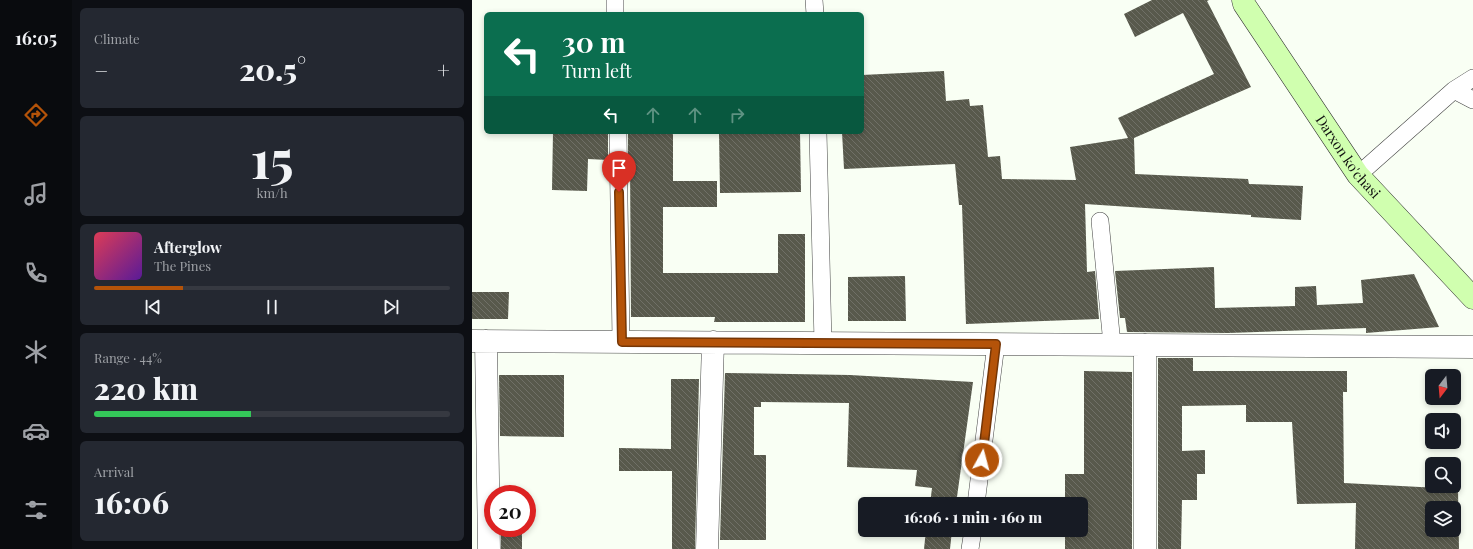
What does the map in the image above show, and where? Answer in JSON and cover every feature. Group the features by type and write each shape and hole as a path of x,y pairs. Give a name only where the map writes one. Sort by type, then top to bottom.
{"main road":[{"name":"Darxon ko'chasi","path":"1243,0 1244,4 1358,175 1473,298"}],"street":[{"path":"489,549 479,341 1473,347"},
{"path":"707,549 713,342"},
{"path":"1145,345 1145,549"}],"lane":[{"path":"615,0 615,12"},
{"path":"814,0 815,12"},
{"path":"1358,175 1454,90 1473,78"},
{"path":"1454,90 1473,100"},
{"path":"618,134 622,342"},
{"path":"818,134 823,343"},
{"path":"1100,221 1112,344"},
{"path":"977,497 996,344"},
{"path":"970,549 972,537"}],"building":[{"path":"1152,0 1209,0 1207,1 1251,87 1134,138 1135,174 1248,179 1249,184 1303,186 1301,220 1251,217 1251,215 1085,204 1087,272 1095,271 1099,319 966,324 962,205 959,205 955,164 844,169 842,134 864,134 864,75 944,71 946,101 969,99 970,106 983,105 988,157 1000,156 1002,179 1076,180 1070,147 1128,138 1118,118 1214,74 1183,13 1135,37 1124,14"},
{"path":"553,134 608,134 608,160 588,159 587,191 552,190"},
{"path":"628,134 673,134 673,181 717,181 717,207 663,207 663,273 778,273 778,234 805,234 805,322 714,322 715,317 631,317 630,160 628,160"},
{"path":"719,134 800,134 801,192 720,193"},
{"path":"1214,267 1215,308 1295,306 1295,287 1316,286 1317,305 1363,303 1361,280 1414,274 1439,327 1366,333 1366,328 1228,333 1127,332 1125,318 1120,318 1115,271"},
{"path":"905,276 906,321 848,321 848,277"},
{"path":"472,292 509,292 508,319 472,319"},
{"path":"1158,358 1193,358 1193,371 1347,371 1347,392 1343,392 1344,483 1425,487 1425,493 1458,493 1458,501 1425,501 1425,537 1459,537 1459,549 1355,549 1356,503 1297,504 1292,422 1246,422 1246,405 1182,406 1182,451 1205,450 1205,474 1197,474 1197,500 1182,500 1181,549 1158,549"},
{"path":"1084,371 1132,372 1132,549 1065,549 1065,537 1088,537 1088,497 1065,497 1065,474 1084,474"},
{"path":"725,373 850,375 973,382 957,497 931,497 932,488 915,486 917,470 847,467 849,403 761,402 761,407 754,407 754,455 766,455 766,540 720,540"},
{"path":"499,375 564,375 564,437 500,436"},
{"path":"671,379 699,379 695,549 672,549 672,471 619,471 619,448 671,449"},
{"path":"501,537 522,537 522,549 501,549"},
{"path":"925,537 951,537 950,549 924,549"}],"route":[{"path":"619,192 622,342 996,344 982,460"}]}
